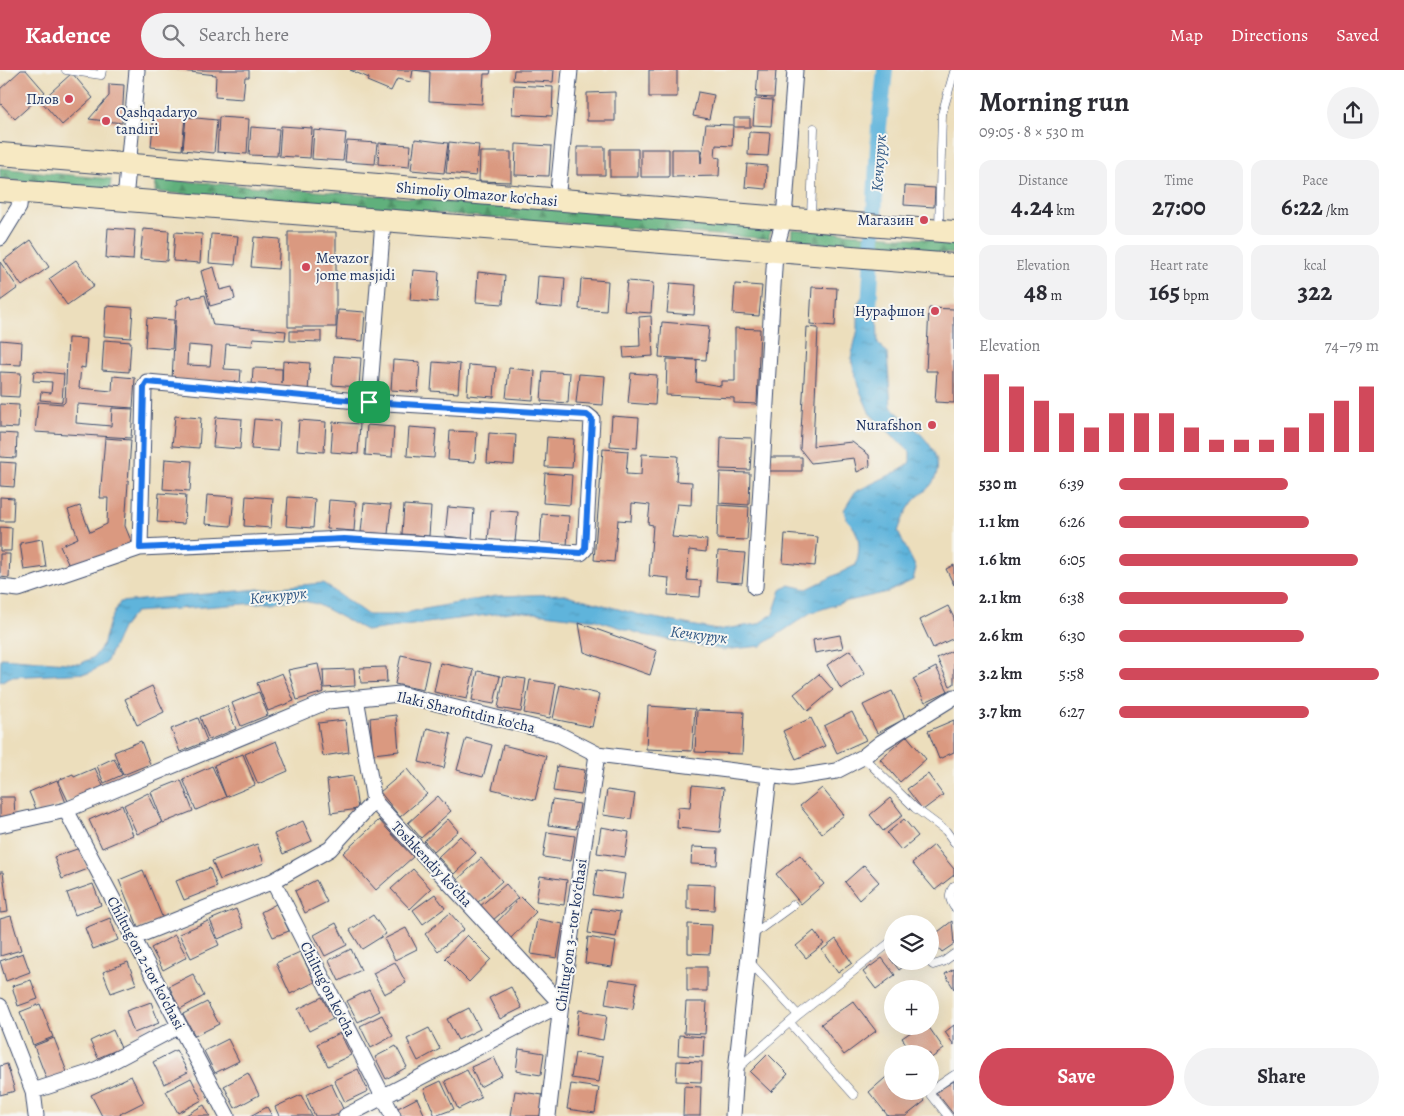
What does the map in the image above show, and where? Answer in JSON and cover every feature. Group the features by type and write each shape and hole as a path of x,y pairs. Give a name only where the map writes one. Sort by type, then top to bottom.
{"main road":[{"name":"Shimoliy Olmazor ko'chasi","path":"0,154 557,201 946,231"},
{"path":"10,191 954,265"}],"street":[{"path":"125,200 137,70"},
{"path":"557,201 570,70"},
{"path":"756,587 775,252 784,219 795,70"},
{"path":"0,238 19,207 10,191"},
{"path":"369,402 383,221"},
{"path":"0,588 19,589 140,548 344,539 581,553 585,549 592,419 587,415 369,402 147,382 144,387 140,548"},
{"name":"Ilaki Sharofitdin ko'cha","path":"0,825 66,810 328,700 400,694 556,733 597,754 769,777 792,778 836,771 863,757 882,742 954,697"},
{"path":"132,938 272,881 330,849 374,801 356,698"},
{"name":"Chiltug'on 3--tor koʻchasi","path":"548,1116 561,1004 597,754"},
{"path":"733,1116 736,1070 769,777"},
{"name":"Toshkendiy ko'cha","path":"374,801 561,1004"},
{"name":"Chiltug'on 2-tor ko'chasi","path":"66,810 227,1116"},
{"name":"Chiltug'on ko'cha","path":"272,881 393,1116"},
{"path":"346,1116 561,1004"},
{"path":"0,1006 33,1091 36,1116"},
{"path":"33,1091 92,1072 179,1026"}],"lane":[{"path":"66,70 101,75 102,70"},
{"path":"946,231 942,114 954,72"},
{"path":"811,221 814,128"},
{"path":"863,757 915,808 946,831 954,842"},
{"path":"954,886 950,891 949,900 954,907"},
{"path":"752,935 793,905"},
{"path":"736,1070 798,1015 884,947"},
{"path":"939,963 954,954"},
{"path":"749,960 798,1015"},
{"path":"790,1022 854,1095"},
{"path":"948,1116 929,1092 954,1075"}],"green space":[{"path":"0,168 111,179 110,192 0,179"},
{"path":"156,179 771,225 769,239 155,192"},
{"path":"792,229 954,241 954,254 791,241"}],"water":[{"path":"868,288 877,306 878,343 887,353 891,407 927,441 937,462 937,473 931,485 910,506 898,532 916,568 913,580 888,592 844,602 810,613 761,646 723,650 644,635 596,620 517,611 367,631 317,604 299,600 135,612 122,628 106,663 89,673 10,677 0,682 1,658 80,664 94,657 103,645 110,621 120,602 323,583 368,615 392,615 496,596 563,594 644,616 717,630 758,624 773,614 781,590 789,585 807,589 856,565 859,543 855,530 846,517 844,510 855,492 902,469 910,462 910,452 870,414 858,386 851,358 858,329 858,303"}],"building":[{"path":"21,70 26,70 45,92 15,119 0,103 0,89"},
{"path":"173,70 249,70 249,77 245,77 243,99 215,97 216,75"},
{"path":"350,70 413,70 411,82 397,79 391,91 367,81 369,78"},
{"path":"413,70 491,70 490,74 484,74 482,104 429,101 430,72"},
{"path":"514,70 554,70 553,82 513,80"},
{"path":"649,70 677,70 677,97 649,97"},
{"path":"758,70 776,70 774,98 756,97"},
{"path":"72,73 93,98 62,125 41,101"},
{"path":"109,84 124,85 122,123 89,119 109,96"},
{"path":"514,85 553,87 552,116 512,114"},
{"path":"615,92 615,121 587,121 587,93"},
{"path":"698,92 714,95 709,119 693,116"},
{"path":"755,99 773,100 771,126 753,125"},
{"path":"154,114 185,117 182,150 151,147"},
{"path":"186,117 217,120 214,153 183,150"},
{"path":"219,117 249,119 247,154 217,152"},
{"path":"734,118 750,118 750,127 734,127"},
{"path":"706,124 733,125 732,146 716,145 715,157 720,158 719,176 672,177 672,149 700,149 701,163"},
{"path":"281,126 312,128 310,158 279,156"},
{"path":"251,127 279,129 277,156 249,155"},
{"path":"314,130 346,133 343,161 312,159"},
{"path":"749,132 770,133 768,156 748,155"},
{"path":"415,139 448,143 444,173 411,170"},
{"path":"347,141 377,143 375,164 345,162"},
{"path":"449,142 479,145 476,176 446,173"},
{"path":"379,143 411,145 409,167 378,164"},
{"path":"516,144 551,146 549,176 515,175"},
{"path":"577,147 605,147 605,175 577,175"},
{"path":"610,149 638,149 638,177 610,177"},
{"path":"641,149 669,149 669,177 641,177"},
{"path":"480,152 511,152 511,182 479,181"},
{"path":"747,164 767,166 766,189 745,187"},
{"path":"905,186 935,188 934,207 904,205"},
{"path":"108,228 135,230 133,260 106,258"},
{"path":"143,229 169,231 167,261 140,259"},
{"path":"175,232 202,234 200,263 173,261"},
{"path":"288,232 336,232 336,327 288,327"},
{"path":"211,234 238,236 235,265 209,263"},
{"path":"254,237 280,239 278,269 251,267"},
{"path":"31,240 49,267 22,286 4,260"},
{"path":"76,260 94,286 67,305 49,279"},
{"path":"0,262 18,288 0,301"},
{"path":"214,267 220,290 232,287 235,299 210,306 201,271"},
{"path":"413,270 439,272 437,302 410,300"},
{"path":"478,272 505,275 503,304 476,302"},
{"path":"538,276 565,278 563,308 536,306"},
{"path":"581,279 608,281 606,311 579,309"},
{"path":"627,281 653,283 651,313 624,311"},
{"path":"670,283 696,285 694,315 667,313"},
{"path":"735,284 762,286 759,316 733,314"},
{"path":"812,287 837,288 835,326 810,324"},
{"path":"191,295 192,298 205,295 213,325 286,331 285,340 253,338 252,346 226,344 224,369 241,370 240,382 172,380 177,300","holes":["188,345 212,347 210,366 187,365"]},
{"path":"106,306 133,308 131,338 104,336"},
{"path":"929,308 954,309 954,403 935,402 937,371 926,371"},
{"path":"338,310 365,312 363,341 336,339"},
{"path":"651,316 653,356 624,358 623,347 640,346 639,317"},
{"path":"147,318 174,320 172,349 145,347"},
{"path":"662,322 709,326 706,360 659,357"},
{"path":"807,327 818,328 813,446 852,442 869,455 870,466 857,472 854,458 811,463 800,449"},
{"path":"735,328 760,329 757,404 734,403 734,398 666,395 667,359 697,360 696,382 721,386 721,381 735,381"},
{"path":"290,331 321,331 321,342 290,341"},
{"path":"68,338 87,339 85,368 81,367 79,388 112,391 113,376 135,378 133,408 77,404 76,423 111,426 112,408 133,409 131,438 35,432 38,402 63,404 65,402"},
{"path":"0,340 22,342 21,365 0,364"},
{"path":"104,340 131,342 129,372 102,370"},
{"path":"334,356 361,358 359,387 332,385"},
{"path":"393,360 420,362 418,392 391,390"},
{"path":"283,361 310,363 308,392 252,387 253,368 282,369 282,384"},
{"path":"433,362 460,364 458,393 431,391"},
{"path":"469,365 496,367 494,397 467,395"},
{"path":"509,368 535,371 533,400 506,398"},
{"path":"34,371 64,374 62,402 40,400 41,392 51,393 52,382 33,381"},
{"path":"543,371 570,373 568,403 541,401"},
{"path":"0,372 21,373 19,397 0,396"},
{"path":"631,373 657,375 655,405 628,403"},
{"path":"579,374 605,376 603,405 576,403"},
{"path":"0,404 19,405 18,428 0,427"},
{"path":"175,416 201,418 199,448 172,446"},
{"path":"612,416 639,418 637,448 610,446"},
{"path":"216,417 242,419 240,449 213,447"},
{"path":"254,419 280,421 278,451 251,449"},
{"path":"299,420 326,422 324,452 297,450"},
{"path":"333,422 360,424 358,454 331,452"},
{"path":"367,425 394,427 392,457 365,455"},
{"path":"409,427 436,429 434,458 407,456"},
{"path":"450,431 477,432 475,462 448,460"},
{"path":"0,433 17,434 16,458 0,457"},
{"path":"489,433 516,435 514,465 487,463"},
{"path":"547,437 574,439 572,468 545,467"},
{"path":"721,437 752,438 750,470 720,469"},
{"path":"105,438 131,440 125,526 132,543 70,568 60,546 78,538 68,510 80,506 90,532 107,524 108,498 100,498"},
{"path":"603,449 628,451 626,474 641,475 642,454 678,456 676,481 692,482 691,505 677,504 672,537 707,540 706,552 689,550 687,580 701,581 700,597 668,595 669,578 649,576 653,525 648,524 650,505 632,503 631,521 618,520 614,562 594,560"},
{"path":"768,457 802,457 802,471 768,471"},
{"path":"165,459 192,461 190,491 163,489"},
{"path":"0,462 16,463 14,487 0,486"},
{"path":"720,472 750,473 749,505 719,503"},
{"path":"545,473 572,475 570,505 543,503"},
{"path":"159,493 186,495 184,524 157,522"},
{"path":"207,495 234,497 231,526 205,524"},
{"path":"246,496 273,498 271,528 244,526"},
{"path":"0,497 14,498 13,521 0,521"},
{"path":"288,497 315,499 313,528 286,526"},
{"path":"329,500 356,502 354,531 327,529"},
{"path":"364,503 391,505 388,534 361,532"},
{"path":"404,505 431,507 429,536 402,534"},
{"path":"718,505 749,507 747,540 717,539"},
{"path":"448,507 474,509 472,539 445,536"},
{"path":"491,510 518,512 515,542 488,540"},
{"path":"542,514 569,516 567,546 540,544"},
{"path":"0,527 12,528 11,551 0,551"},
{"path":"785,534 818,537 815,566 783,563"},
{"path":"42,539 46,567 24,570 20,543"},
{"path":"718,551 745,553 742,583 716,581"},
{"path":"0,554 10,554 9,578 0,577"},
{"path":"954,565 954,585 946,569"},
{"path":"948,606 954,618 954,638 933,648 920,620"},
{"path":"579,623 657,651 650,675 584,652"},
{"path":"840,635 843,648 815,653 813,640"},
{"path":"850,650 865,674 841,689 827,665"},
{"path":"954,650 954,684 950,686 937,658"},
{"path":"401,655 429,661 423,690 395,684"},
{"path":"440,663 474,670 467,699 434,692"},
{"path":"318,664 324,692 297,700 288,670"},
{"path":"386,667 387,682 361,683 360,668"},
{"path":"936,667 948,691 925,702 913,679"},
{"path":"354,669 355,686 324,688 323,670"},
{"path":"478,671 500,676 494,704 472,700"},
{"path":"282,673 294,701 268,711 257,683"},
{"path":"819,674 833,690 808,711 794,694"},
{"path":"504,676 526,679 521,712 498,708"},
{"path":"530,680 556,684 550,718 524,713"},
{"path":"560,685 599,694 592,727 553,719"},
{"path":"152,686 164,712 137,725 125,699"},
{"path":"892,691 905,719 877,733 863,705"},
{"path":"259,692 268,715 241,726 232,703"},
{"path":"227,706 236,729 209,740 200,717"},
{"path":"648,706 695,709 692,751 646,749"},
{"path":"697,710 744,712 742,754 695,752"},
{"path":"852,712 866,740 837,753 824,726"},
{"path":"396,715 399,751 373,754 370,718"},
{"path":"198,718 207,741 180,752 171,729"},
{"path":"811,718 825,746 796,759 783,731"},
{"path":"345,720 349,752 323,756 318,723"},
{"path":"954,720 954,752 939,759 928,731"},
{"path":"427,728 451,734 444,768 419,762"},
{"path":"907,736 926,759 900,782 880,759"},
{"path":"466,738 492,745 483,777 457,770"},
{"path":"141,741 150,764 123,775 114,752"},
{"path":"276,741 288,771 258,784 245,754"},
{"path":"503,745 546,756 535,800 492,789"},
{"path":"243,754 255,785 226,797 214,765"},
{"path":"114,758 122,775 104,783 97,766"},
{"path":"212,766 226,797 196,810 183,779"},
{"path":"557,766 585,770 581,795 553,791"},
{"path":"95,768 103,786 68,801 58,780 73,774 74,777"},
{"path":"407,769 427,794 400,817 380,792"},
{"path":"928,774 943,795 923,810 907,789"},
{"path":"353,776 358,809 331,813 327,780"},
{"path":"57,780 66,803 38,814 29,792"},
{"path":"181,780 193,811 163,823 151,792"},
{"path":"692,785 724,788 720,832 677,828 678,807 690,808"},
{"path":"822,788 844,815 822,833 800,806"},
{"path":"607,790 635,794 631,819 603,815"},
{"path":"148,793 162,823 137,834 124,805"},
{"path":"438,796 451,811 421,838 408,823"},
{"path":"0,797 14,797 15,819 0,820"},
{"path":"890,798 903,815 883,831 870,815"},
{"path":"552,800 580,804 576,829 548,825"},
{"path":"122,805 133,835 102,848 89,820"},
{"path":"448,819 458,831 434,852 424,841"},
{"path":"904,819 918,836 901,850 887,833"},
{"path":"379,820 413,857 376,890 343,853"},
{"path":"303,821 312,841 283,854 274,834"},
{"path":"601,827 629,832 625,857 597,853"},
{"path":"547,832 575,836 571,861 543,857"},
{"path":"460,836 476,853 454,874 438,857"},
{"path":"257,844 264,863 220,880 212,861"},
{"path":"934,845 954,869 954,875 935,890 912,863"},
{"path":"692,847 718,848 717,865 691,864"},
{"path":"80,848 88,869 62,879 54,857"},
{"path":"800,855 824,884 801,904 776,874"},
{"path":"481,858 502,881 477,903 456,881"},
{"path":"864,865 879,882 859,900 845,882"},
{"path":"210,868 217,887 184,900 176,881"},
{"path":"413,869 431,889 410,909 391,889"},
{"path":"143,870 163,919 139,929 119,880"},
{"path":"597,870 625,874 621,899 593,895"},
{"path":"0,872 3,872 8,912 0,913"},
{"path":"540,876 567,880 564,905 536,901"},
{"path":"316,880 327,902 305,913 295,891"},
{"path":"93,884 101,905 75,915 67,893"},
{"path":"506,884 518,898 492,921 479,907"},
{"path":"687,884 715,885 714,910 687,909"},
{"path":"435,894 445,908 423,924 413,910"},
{"path":"521,897 536,912 509,940 494,925"},
{"path":"276,904 289,931 273,937 261,912"},
{"path":"592,908 620,912 616,937 588,933"},
{"path":"236,909 244,928 218,939 210,920"},
{"path":"450,913 464,929 438,951 425,934"},
{"path":"373,915 386,934 362,949 350,930"},
{"path":"11,916 21,950 0,956 0,919"},
{"path":"110,918 118,940 93,949 85,928"},
{"path":"537,919 563,924 557,958 531,954"},
{"path":"208,921 219,945 191,958 179,934"},
{"path":"952,921 954,944 942,952 939,948 939,931"},
{"path":"336,923 347,945 325,956 314,935"},
{"path":"688,924 712,925 710,954 688,953"},
{"path":"406,928 417,949 395,960 384,939"},
{"path":"814,931 824,944 806,958 796,946"},
{"path":"175,935 187,957 163,970 151,948"},
{"path":"467,935 491,959 469,982 445,958"},
{"path":"588,937 616,942 612,967 585,963"},
{"path":"836,939 852,963 838,973 822,950"},
{"path":"351,949 361,970 339,981 329,960"},
{"path":"300,952 315,982 290,994 276,963"},
{"path":"23,953 30,972 6,981 0,961"},
{"path":"882,958 884,961 884,970 891,970 895,975 888,980 884,980 884,983 876,989 863,972"},
{"path":"128,962 136,984 111,993 103,972"},
{"path":"395,962 406,983 384,994 373,973"},
{"path":"687,967 707,967 707,991 687,991"},
{"path":"954,969 954,989 945,974"},
{"path":"193,974 204,996 180,1009 169,986"},
{"path":"609,979 637,983 633,1009 605,1004"},
{"path":"31,980 38,999 18,1006 12,986"},
{"path":"511,987 522,1008 500,1019 489,998"},
{"path":"369,990 380,1011 358,1022 347,1001"},
{"path":"322,997 333,1019 309,1031 298,1009"},
{"path":"853,1001 876,1031 844,1055 821,1024"},
{"path":"151,1002 159,1023 134,1033 126,1011"},
{"path":"207,1002 219,1024 195,1036 183,1014"},
{"path":"686,1002 707,1002 705,1034 684,1033"},
{"path":"40,1004 53,1037 33,1045 20,1012"},
{"path":"469,1008 480,1029 458,1040 447,1019"},
{"path":"579,1010 607,1015 603,1040 576,1035"},
{"path":"382,1015 393,1036 371,1048 360,1026"},
{"path":"954,1025 954,1045 945,1032"},
{"path":"429,1028 440,1049 418,1061 407,1039"},
{"path":"113,1030 121,1048 98,1058 90,1041"},
{"path":"340,1033 351,1055 328,1066 317,1044"},
{"path":"679,1035 704,1037 703,1057 678,1055"},
{"path":"906,1035 934,1035 944,1049 939,1053 939,1045 907,1045 902,1038"},
{"path":"54,1038 67,1072 47,1080 34,1046"},
{"path":"228,1039 239,1061 215,1073 204,1051"},
{"path":"396,1046 407,1067 386,1079 375,1057"},
{"path":"519,1049 544,1053 541,1075 516,1071"},
{"path":"176,1050 188,1072 164,1084 153,1062"},
{"path":"575,1053 603,1057 599,1082 571,1078"},
{"path":"768,1054 788,1074 771,1092 750,1072"},
{"path":"494,1057 502,1075 480,1087 471,1067"},
{"path":"677,1061 702,1062 701,1082 676,1081"},
{"path":"7,1064 15,1091 0,1095 0,1066"},
{"path":"358,1069 368,1091 345,1102 334,1080"},
{"path":"467,1070 481,1098 458,1109 445,1081"},
{"path":"248,1073 259,1095 235,1108 224,1086"},
{"path":"131,1076 144,1102 120,1114 121,1116 102,1116 91,1095"},
{"path":"191,1078 202,1100 178,1113 166,1091"},
{"path":"884,1079 884,1100 925,1101 906,1116 888,1116 869,1092"},
{"path":"441,1081 454,1109 435,1116 424,1089"},
{"path":"954,1081 954,1115 939,1096 939,1090"},
{"path":"331,1083 344,1111 334,1116 315,1116 306,1095"},
{"path":"571,1084 599,1088 595,1113 567,1109"},
{"path":"684,1086 701,1087 700,1116 683,1116"},
{"path":"515,1091 543,1095 540,1116 511,1116"},
{"path":"301,1095 312,1116 279,1116 275,1107"},
{"path":"417,1098 425,1116 400,1116 396,1109"},
{"path":"204,1105 210,1116 184,1116"},
{"path":"267,1107 272,1116 250,1116"}],"waterway":[{"name":"Кечкурук","path":"869,309 879,127 885,70"}],"place":[{"name":"Плов","path":"69,99"},
{"name":"Qashqadaryo tandiri","path":"106,121"},
{"name":"Магазин","path":"924,220"},
{"name":"Mevazor jome masjidi","path":"306,267"},
{"name":"Нурафшон","path":"935,311"},
{"name":"Nurafshon","path":"932,425"}],"route":[{"path":"147,382 369,402 587,415 592,419 585,549 581,553 344,539 140,548 144,387 147,382"}]}
